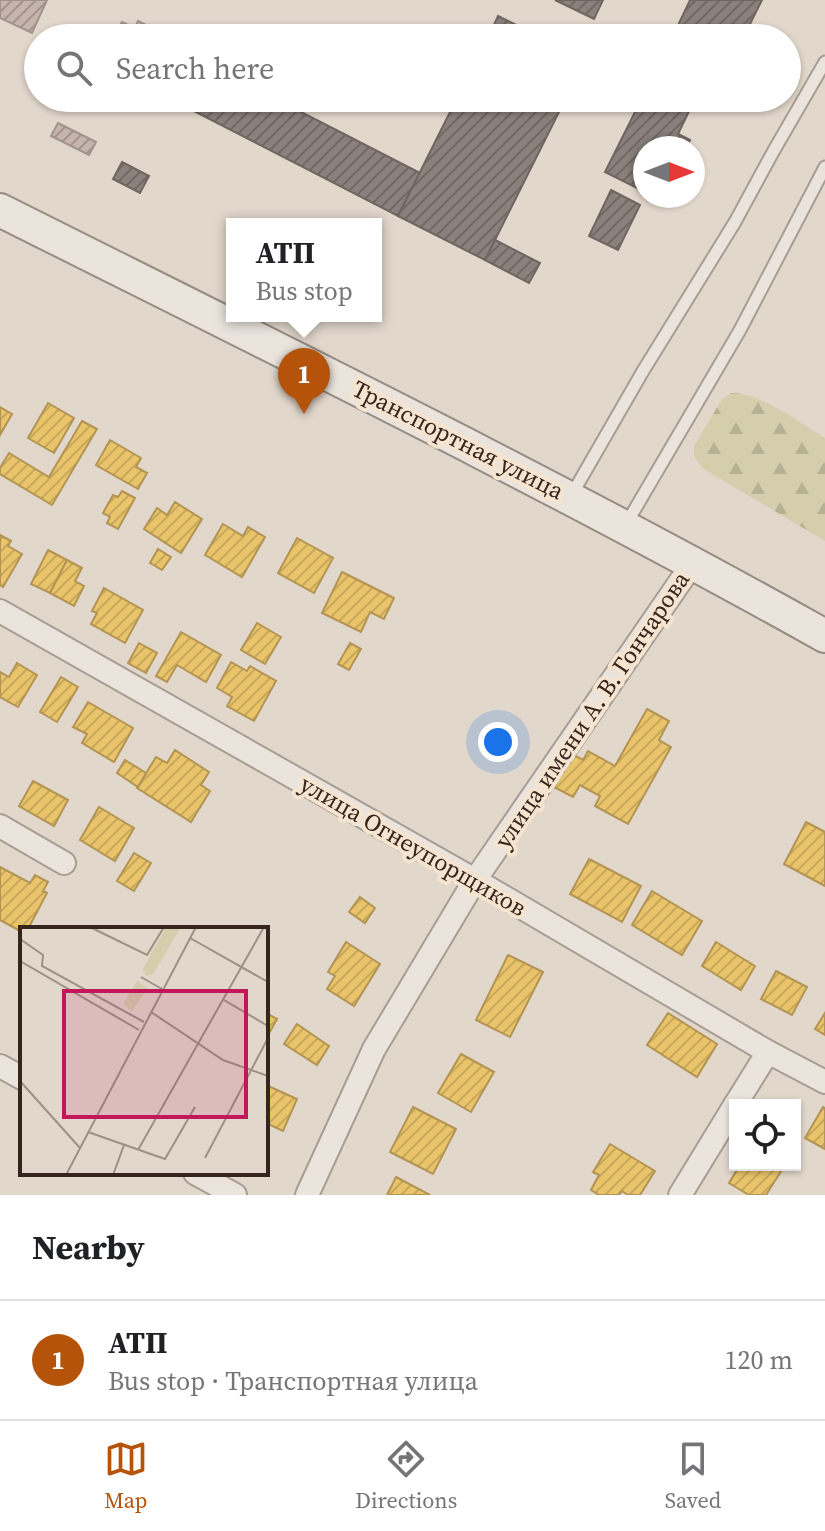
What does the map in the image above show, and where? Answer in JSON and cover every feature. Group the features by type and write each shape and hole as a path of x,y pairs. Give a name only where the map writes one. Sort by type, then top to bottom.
{"main road":[{"name":"Транспортная улица","path":"0,210 571,497 825,636"}],"street":[{"name":"улица имени А. В. Гончарова","path":"307,1195 374,1049 475,880 693,563"},
{"name":"улица Огнеупорщиков","path":"0,611 825,1082"},
{"path":"0,826 64,863"},
{"path":"739,1099 768,1052"},
{"path":"0,1066 20,1077"},
{"path":"680,1195 729,1115"},
{"path":"199,1175 235,1195"}],"lane":[{"path":"801,104 825,62"},
{"path":"571,497 643,371 735,222 796,112"},
{"path":"624,527 740,330 825,167"}],"green space":[{"path":"731,393 767,403 825,438 825,541 702,468 694,456 694,446 722,399"}],"building: Homes":[{"path":"48,403 74,418 54,453 28,438"},
{"path":"0,407 12,414 0,435"},
{"path":"82,421 97,429 52,505 0,474 9,453 49,477"},
{"path":"110,440 141,458 136,467 147,473 138,489 96,465"},
{"path":"122,491 135,498 118,529 107,523 110,517 103,513 113,495 118,497"},
{"path":"175,502 202,519 181,553 144,529 157,508 167,515"},
{"path":"223,524 243,536 248,527 265,537 242,577 205,555"},
{"path":"0,535 11,541 8,546 22,554 3,587 0,585"},
{"path":"297,538 333,558 314,593 278,573"},
{"path":"158,549 171,557 162,570 150,563"},
{"path":"48,550 67,560 50,593 31,584"},
{"path":"67,560 82,568 75,581 84,586 74,606 50,593"},
{"path":"342,572 394,598 384,619 370,612 361,632 322,613"},
{"path":"104,588 143,610 125,643 91,624 97,613 92,611"},
{"path":"257,623 281,637 265,664 241,650"},
{"path":"181,632 221,655 206,682 177,665 167,682 156,676"},
{"path":"139,643 157,653 146,673 128,663"},
{"path":"350,643 361,649 349,670 338,664"},
{"path":"231,662 247,671 250,666 276,681 254,721 227,706 232,697 217,688"},
{"path":"17,663 37,675 18,707 0,697 0,672 9,677"},
{"path":"61,677 78,687 57,722 40,712"},
{"path":"88,702 133,728 114,762 82,743 87,734 73,727"},
{"path":"647,709 669,721 659,740 671,747 628,824 595,806 600,796 580,785 573,797 554,787 572,754 583,760 588,751 615,766"},
{"path":"175,750 209,772 201,785 210,791 191,822 137,788 156,757 167,763"},
{"path":"125,760 146,773 138,787 117,773"},
{"path":"33,781 68,800 54,826 19,806"},
{"path":"99,807 134,828 115,861 80,840"},
{"path":"806,822 825,832 825,886 784,864"},
{"path":"134,853 151,863 134,891 117,881"},
{"path":"589,859 641,886 622,922 570,894"},
{"path":"0,867 30,883 35,875 48,882 43,891 47,893 29,927 20,927 20,931 0,920"},
{"path":"652,891 702,921 682,955 632,925"},
{"path":"360,897 375,908 365,923 349,912"},
{"path":"346,942 380,964 354,1006 327,989 335,976 328,972"},
{"path":"716,942 755,966 741,990 702,966"},
{"path":"508,955 543,972 510,1037 476,1020"},
{"path":"776,971 807,987 792,1015 761,999"},
{"path":"668,1013 717,1044 697,1077 647,1045"},
{"path":"825,1013 825,1035 815,1029"},
{"path":"268,1014 277,1019 268,1035"},
{"path":"297,1024 329,1046 317,1065 284,1044"},
{"path":"461,1054 494,1072 471,1112 438,1093"},
{"path":"268,1086 297,1099 283,1131 268,1124"},
{"path":"413,1107 456,1129 433,1174 390,1152"},
{"path":"825,1108 825,1149 805,1138"},
{"path":"610,1144 655,1171 640,1195 628,1195 622,1191 619,1195 599,1195 591,1190 599,1175 593,1172"},
{"path":"736,1171 781,1171 766,1195 749,1195 729,1183"},
{"path":"396,1177 430,1195 387,1195"}],"building: Industry":[{"path":"555,0 603,0 594,19"},
{"path":"690,0 762,0 750,24 679,24"},
{"path":"498,16 514,24 494,24"},
{"path":"196,112 301,112 420,173 398,216"},
{"path":"450,112 559,112 485,260 398,216"},
{"path":"635,112 689,112 678,134 682,136 633,136 633,186 605,172"},
{"path":"122,162 149,176 140,193 113,179"},
{"path":"611,190 633,201 633,208 639,208 618,250 589,236"},
{"path":"495,240 540,263 529,283 485,260"}],"building: Other":[{"path":"0,0 47,0 36,24 24,24 24,29 0,18"},
{"path":"58,123 96,142 89,155 51,136"}],"place":[{"name":"АТП","path":"304,414"}]}
